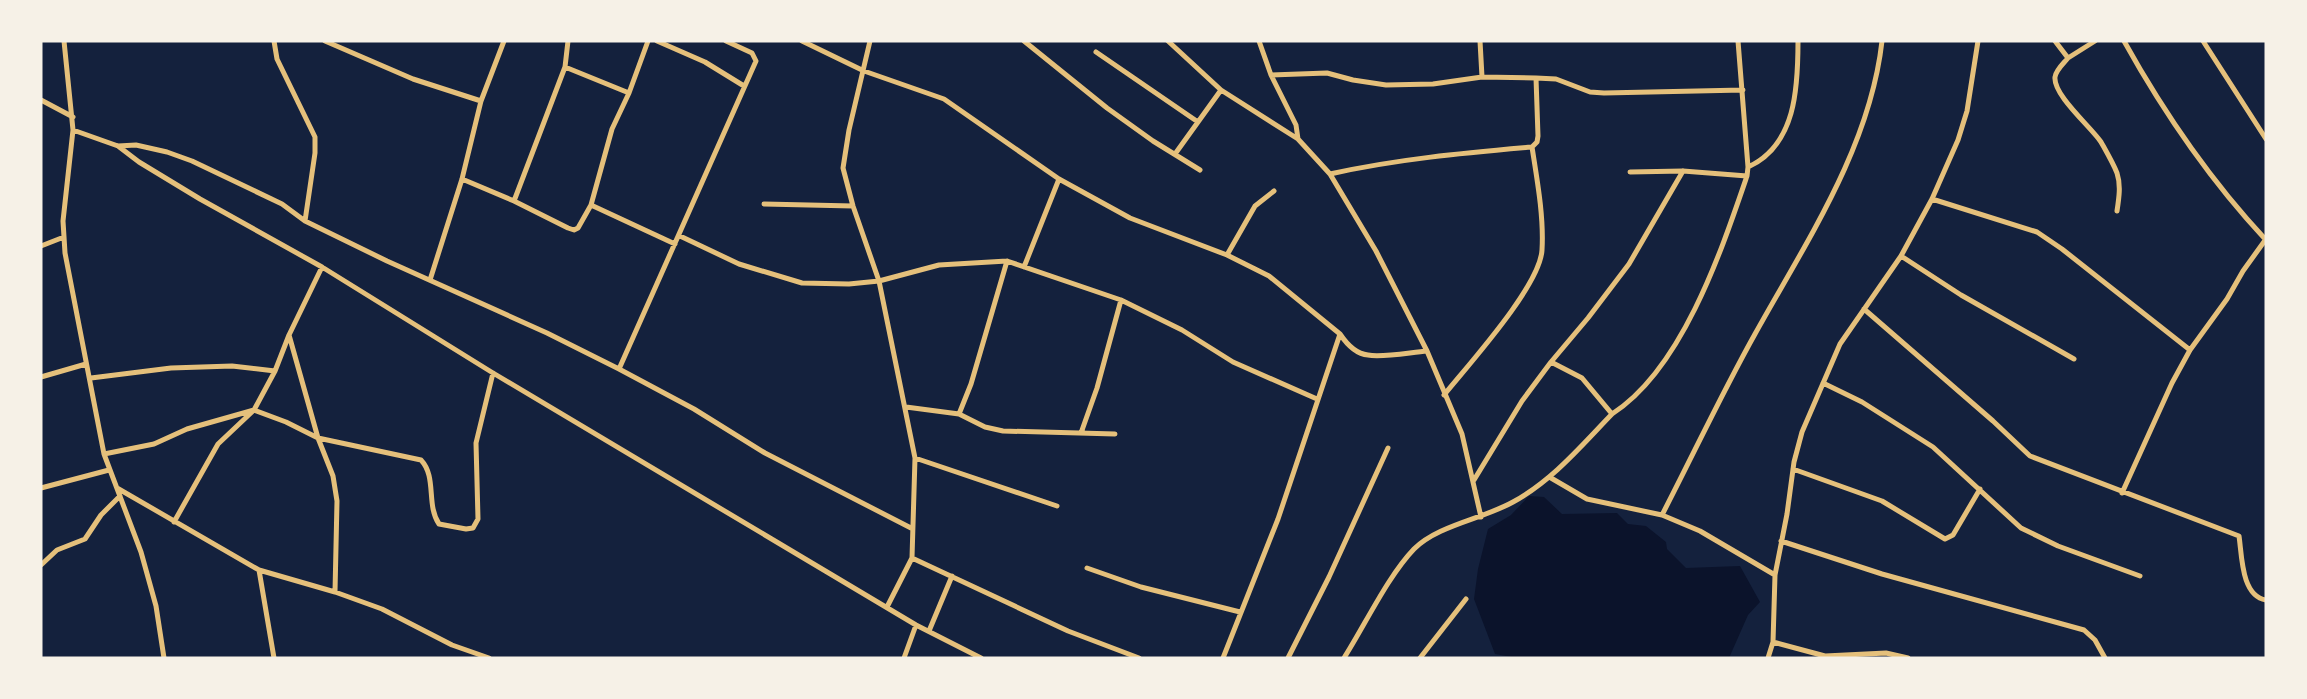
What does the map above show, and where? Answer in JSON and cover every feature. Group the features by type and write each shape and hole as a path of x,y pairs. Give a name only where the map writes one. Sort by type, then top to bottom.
{"street":[{"path":"64,41 73,117 63,221 70,283 86,364 91,378 104,454 141,552 156,606 164,658"},
{"path":"274,41 277,59 316,137 316,153 305,221"},
{"path":"325,41 413,79 481,101"},
{"path":"430,280 462,179 481,101 504,41"},
{"path":"514,200 565,67 568,41"},
{"path":"462,179 514,200 574,230 578,228 591,205 612,129 629,93 648,41"},
{"path":"657,41 705,62 744,86"},
{"path":"619,369 680,236 756,61 752,53 726,41"},
{"path":"802,41 864,71 944,99 1059,179 1130,218 1227,255 1269,276 1340,334 1347,344 1367,356 1428,350"},
{"path":"870,41 849,130 843,168 853,206 879,281 915,458 911,528 912,558 888,607"},
{"path":"1024,41 1107,108 1200,170"},
{"path":"1168,41 1221,90 1298,139 1330,174 1376,250 1428,350 1444,395 1462,434 1481,517"},
{"path":"1259,41 1271,75 1296,125 1298,139"},
{"path":"1480,41 1482,77"},
{"path":"1344,658 1391,581 1414,549 1435,534 1481,517 1513,502 1551,478 1612,414 1629,401 1673,349 1718,261 1747,176 1743,90 1738,41"},
{"path":"1748,167 1772,150 1786,130 1794,102 1798,41"},
{"path":"1662,515 1749,346 1848,161 1874,86 1882,41"},
{"path":"1768,658 1773,642 1775,575 1788,514 1793,469 1802,432 1840,344 1901,256 1932,199 1958,140 1967,111 1978,41"},
{"path":"2055,41 2068,58"},
{"path":"2094,41 2068,58 2055,77 2056,84 2062,94 2100,141 2117,173 2120,192 2117,211"},
{"path":"2122,493 2172,383 2190,350 2266,240 2232,203 2203,166 2171,119 2124,41"},
{"path":"2203,41 2266,139"},
{"path":"1096,52 1198,122"},
{"path":"565,67 629,93"},
{"path":"1271,75 1327,73 1353,80 1386,85 1433,84 1482,77 1556,79 1590,92 1604,93 1743,90"},
{"path":"1330,174 1436,155 1532,147 1537,142 1538,136 1536,78"},
{"path":"1175,154 1221,90"},
{"path":"41,100 73,117"},
{"path":"73,130 118,146 139,162 200,199 322,268 493,374 916,625 981,658"},
{"path":"118,146 136,145 192,161 282,204 305,221 387,261 547,333 619,369 694,410 765,453 911,528"},
{"path":"1444,395 1526,290 1538,268 1542,250 1538,187 1532,147"},
{"path":"1630,172 1683,171 1747,176"},
{"path":"1474,480 1522,401 1629,264 1683,171"},
{"path":"1024,267 1059,179"},
{"path":"1227,255 1255,206 1274,191"},
{"path":"1932,199 2037,232 2062,249 2190,350"},
{"path":"764,204 853,206"},
{"path":"591,205 675,244"},
{"path":"680,236 740,264 802,283 849,284 879,281 939,265 1008,261 1121,300 1182,330 1233,362 1317,399"},
{"path":"41,246 64,238"},
{"path":"1901,256 1961,295 2074,359"},
{"path":"959,414 971,384 1008,261"},
{"path":"174,522 218,444 254,410 275,371 289,335 322,268"},
{"path":"1082,433 1097,388 1121,300"},
{"path":"1864,309 1992,420 2030,456 2122,493 2239,536 2248,586 2254,595 2266,600"},
{"path":"1223,658 1278,519 1340,334"},
{"path":"289,335 318,438 333,476 337,501 335,592"},
{"path":"1551,362 1582,378 1612,414"},
{"path":"41,377 86,364"},
{"path":"91,378 172,368 232,366 275,371"},
{"path":"104,454 154,444 186,429 254,410 286,422 318,438 421,460 427,468 432,511 439,524 466,529 473,528 478,519 476,443 493,374"},
{"path":"1823,383 1862,402 1933,447 2021,528 2058,546 2140,576"},
{"path":"906,407 959,414 985,427 1002,431 1115,434"},
{"path":"1288,658 1329,577 1388,448"},
{"path":"915,458 1057,506"},
{"path":"1793,469 1882,501 1945,539 1953,535 1980,489"},
{"path":"41,488 109,470"},
{"path":"1551,478 1587,498 1662,515 1700,531 1775,575"},
{"path":"117,488 259,570 335,592 382,610 452,645 490,658"},
{"path":"41,565 57,550 85,538 101,515 120,496"},
{"path":"1781,541 1882,574 2084,630 2095,640 2105,658"},
{"path":"912,558 1068,631 1139,658"},
{"path":"1088,568 1141,587 1240,612"},
{"path":"259,570 274,658"},
{"path":"929,631 952,576"},
{"path":"1420,658 1466,599"},
{"path":"904,658 916,625"},
{"path":"1773,642 1834,657 1886,653 1908,658"}],"water":[{"path":"1529,496 1544,497 1562,514 1617,513 1628,524 1646,526 1666,542 1667,549 1686,568 1740,566 1760,602 1748,615 1729,658 1517,658 1495,654 1474,599 1478,569 1488,529 1511,515"}]}
